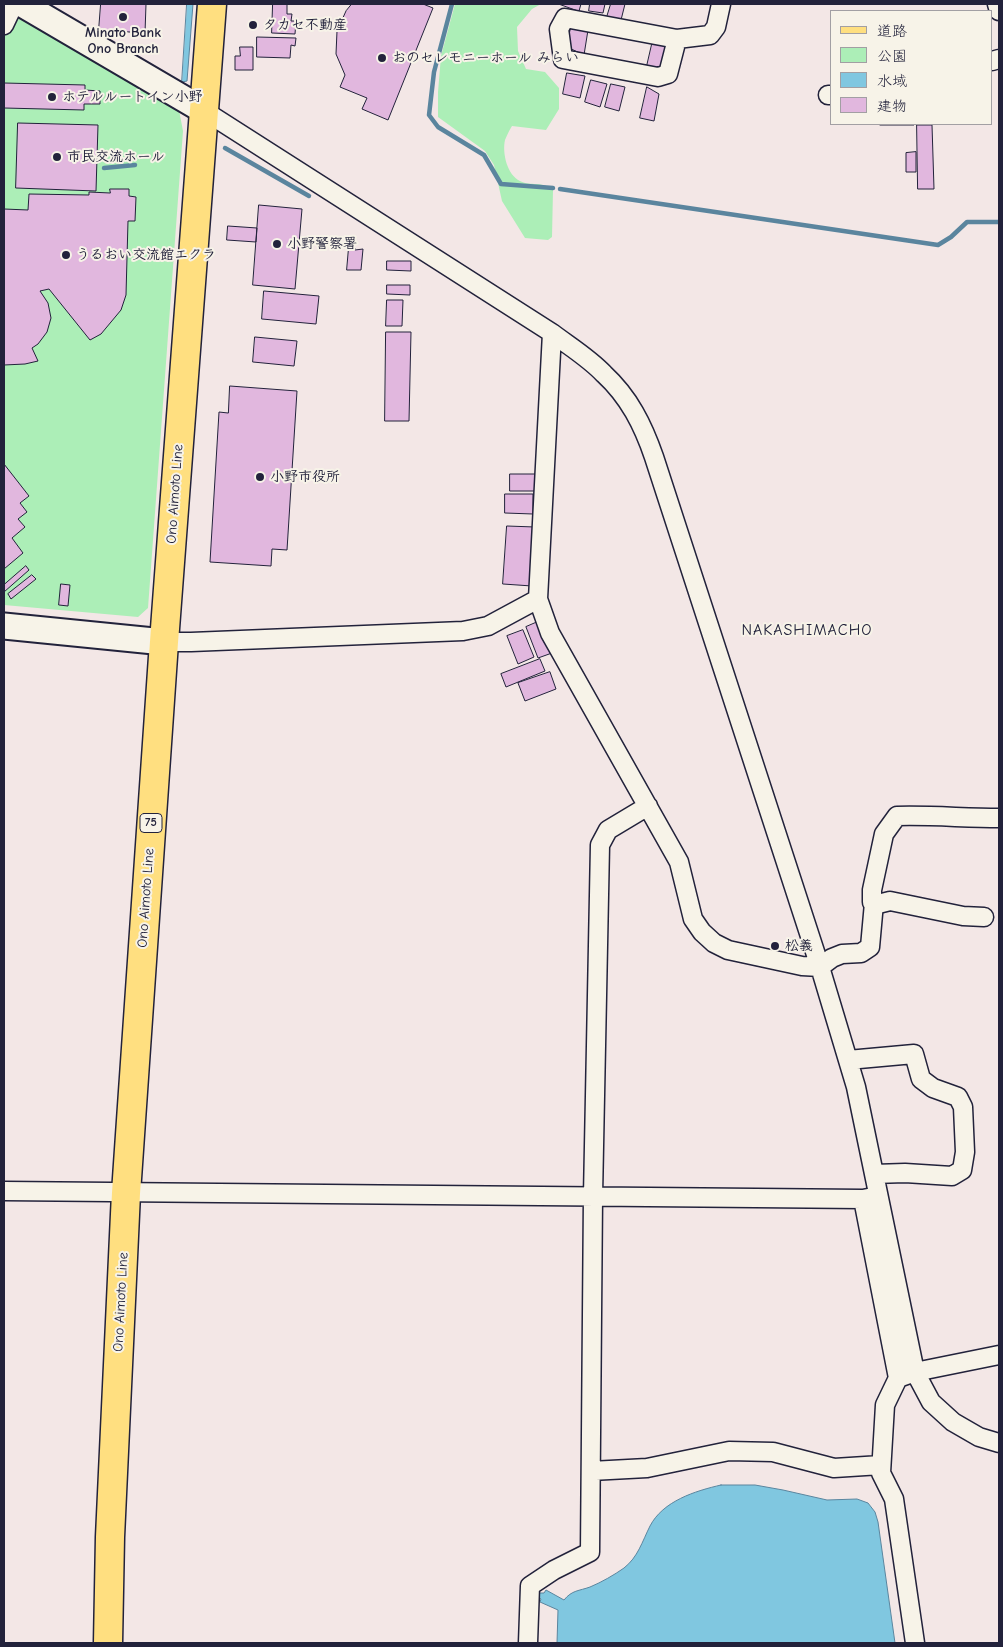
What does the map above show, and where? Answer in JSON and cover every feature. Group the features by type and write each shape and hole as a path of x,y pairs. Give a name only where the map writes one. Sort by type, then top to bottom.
{"main road":[{"name":"Ono Aimoto Line","path":"108,1643 110,1527 126,1192 164,642 212,4"}],"street":[{"path":"4,25 14,4"},
{"path":"22,4 203,110 552,333 604,373 629,402 646,432 820,967 856,1087 874,1174 871,1197 898,1378 885,1405 881,1473 894,1499 916,1643"},
{"path":"677,39 668,74 658,76 563,59 559,29 565,18 677,39 710,35 716,27 721,4"},
{"path":"997,4 999,12"},
{"path":"552,333 538,599 550,633 679,862 693,919 702,932 714,943 728,950 802,966 820,967 832,958 842,954 861,953 870,947 874,903 872,902 872,890 884,834 897,816 933,815 999,818"},
{"path":"4,626 164,642 462,632 488,626 538,599"},
{"path":"528,1643 530,1586 554,1570 590,1552 593,1196 600,845 608,830 648,806"},
{"path":"874,903 890,901 963,916 984,917"},
{"path":"848,1060 914,1054 921,1080 933,1088 958,1098 963,1106 965,1152 962,1170 952,1176 905,1173 874,1174"},
{"path":"4,1191 871,1197"},
{"path":"871,1197 914,1372 931,1402 953,1422 979,1437 999,1443"},
{"path":"898,1378 914,1372 999,1355"},
{"path":"591,1470 647,1468 729,1451 773,1452 834,1468 881,1465"}],"green space":[{"path":"455,4 541,4 532,9 517,27 518,51 526,69 545,72 559,88 559,109 546,130 512,126 505,140 504,151 509,169 516,178 524,183 544,185 553,190 552,237 548,240 525,238 502,201 494,165 485,151 438,117 441,56"},
{"path":"4,7 179,110 183,131 148,608 138,617 4,605"}],"water":[{"path":"187,4 193,4 187,81 182,82"},
{"path":"721,1485 755,1485 827,1500 857,1499 868,1503 875,1512 878,1522 895,1643 557,1643 558,1610 540,1602 541,1599 538,1597 538,1593 544,1593 546,1590 564,1600 573,1593 612,1576 633,1559 650,1526 663,1510 681,1498"}],"building":[{"name":"Minato Bank Ono Branch","path":"101,4 146,4 145,33 99,30"},
{"path":"273,4 287,4 287,14 292,14 291,21 296,21 295,34 272,33"},
{"path":"352,4 423,4 433,8 388,120 362,109 367,98 340,87 345,75 336,54 337,31 346,11"},
{"path":"559,4 581,4 579,11"},
{"path":"590,4 605,4 603,13 589,11"},
{"path":"611,4 625,4 621,20 607,17"},
{"path":"571,27 588,30 584,55 567,47"},
{"path":"257,37 296,38 295,46 291,45 290,58 257,57"},
{"path":"653,40 668,44 663,70 647,66"},
{"path":"240,47 253,47 253,70 235,70 235,56 240,56"},
{"path":"567,73 585,76 580,98 563,94"},
{"path":"591,80 607,84 600,107 585,102"},
{"name":"ホテルルートイン小野","path":"4,83 85,85 85,90 100,91 100,104 84,104 84,110 4,108"},
{"path":"611,84 625,87 619,111 605,107"},
{"path":"647,87 659,94 654,121 640,118"},
{"name":"市民交流ホール","path":"18,123 98,125 96,191 16,188"},
{"path":"917,125 932,125 934,189 918,189"},
{"path":"916,152 916,172 906,172 906,153"},
{"name":"うるおい交流館エクラ","path":"110,189 129,189 129,196 136,197 135,221 128,221 126,295 121,310 101,334 90,340 49,289 40,291 48,303 51,318 47,332 38,344 32,348 38,361 4,365 4,209 28,210 29,194 89,195 89,192 110,193"},
{"path":"259,205 302,209 295,289 253,285"},
{"path":"228,226 257,228 256,242 227,240"},
{"path":"349,247 355,248 355,250 363,249 361,270 347,270"},
{"path":"387,261 411,261 411,271 387,270"},
{"path":"387,285 410,285 410,295 387,294"},
{"path":"264,291 319,296 316,324 262,319"},
{"path":"387,300 403,300 402,326 386,326"},
{"path":"386,332 411,332 409,421 385,421"},
{"path":"255,337 297,341 294,366 253,362"},
{"path":"230,386 297,391 287,550 272,549 271,566 210,562 219,412 228,413"},
{"path":"4,464 29,496 20,503 27,512 18,519 25,527 12,538 23,553 4,569"},
{"path":"510,474 536,474 536,491 510,491"},
{"path":"505,494 533,494 533,514 505,513"},
{"path":"507,526 535,527 532,586 503,584"},
{"path":"26,566 29,570 4,592 4,585"},
{"path":"32,575 36,579 11,599 8,594"},
{"path":"61,584 70,585 68,606 59,605"},
{"path":"540,621 552,653 538,658 526,627"},
{"path":"523,630 534,657 518,664 507,636"},
{"path":"540,659 545,671 506,687 501,674"},
{"path":"550,672 556,689 525,701 518,683"}],"waterway":[{"path":"452,4 434,72 429,115 438,127 484,155 501,184 553,188"},
{"path":"225,148 309,196"},
{"path":"104,168 135,165"},
{"path":"560,189 938,245 951,237 967,222 999,222"}],"place":[{"name":"Minato Bank Ono Branch","path":"123,17"},
{"name":"タカセ不動産","path":"253,25"},
{"name":"おのセレモニーホール みらい","path":"382,58"},
{"name":"ホテルルートイン小野","path":"52,97"},
{"name":"市民交流ホール","path":"57,157"},
{"name":"小野警察署","path":"277,244"},
{"name":"うるおい交流館エクラ","path":"66,255"},
{"name":"小野市役所","path":"260,477"},
{"name":"松義","path":"775,946"}],"district":[{"name":"NAKASHIMACHO","path":"807,630"}]}
